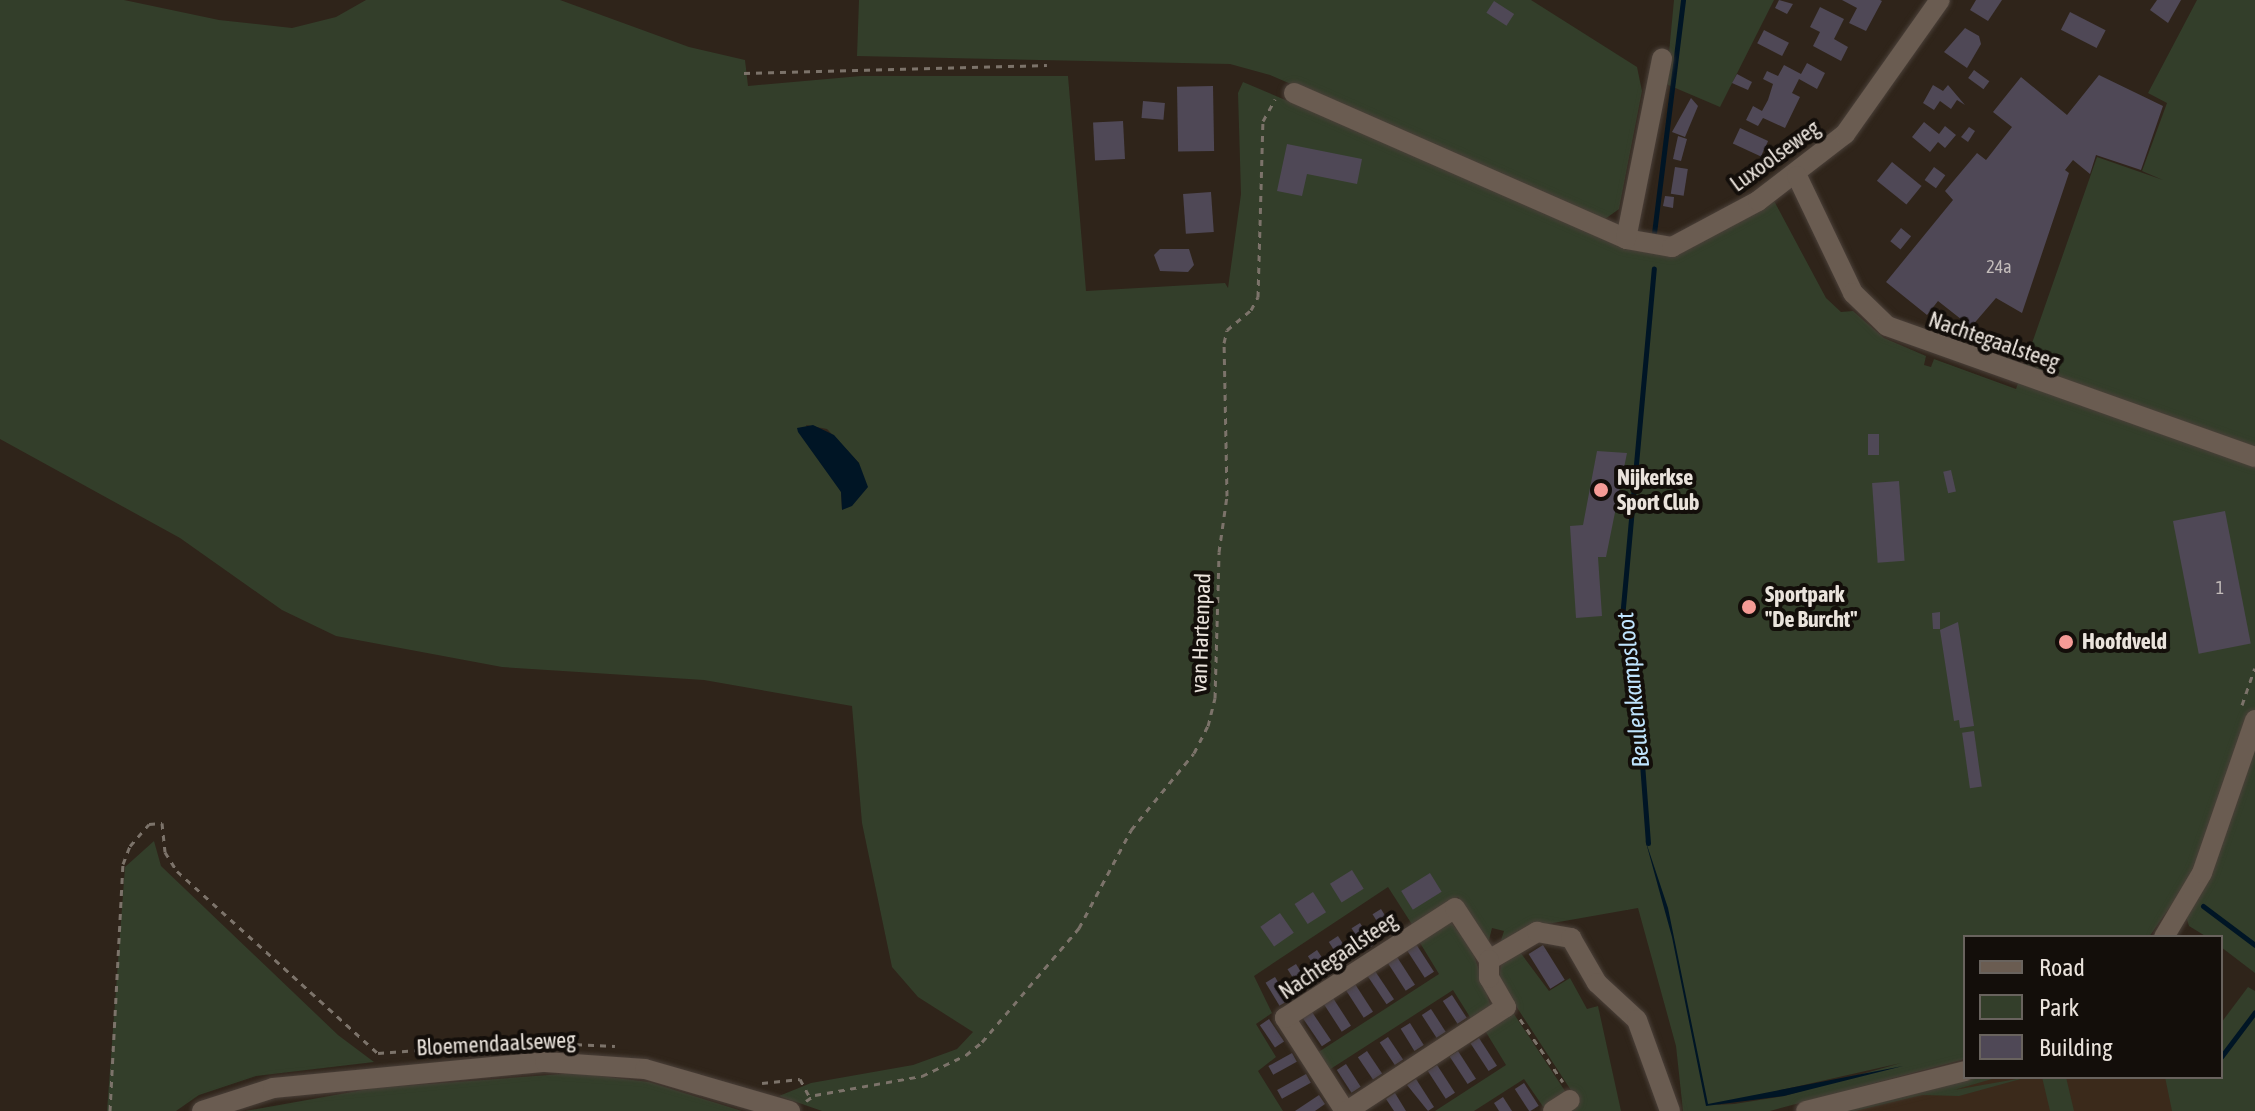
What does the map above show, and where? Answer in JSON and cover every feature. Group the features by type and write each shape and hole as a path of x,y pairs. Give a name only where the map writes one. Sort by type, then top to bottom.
{"street":[{"name":"Luxoolseweg","path":"1294,93 1626,239 1672,247 1797,176 1845,134 1940,0"},
{"path":"1626,239 1662,59"},
{"name":"Nachtegaalsteeg","path":"1797,176 1853,293 1887,326 2255,457"},
{"path":"2165,935 2202,873 2250,715"},
{"name":"Nachtegaalsteeg","path":"1455,908 1489,960 1489,978 1506,1007 1346,1111 1285,1018 1455,908"},
{"path":"1489,960 1537,932 1571,938 1597,983 1637,1020 1670,1111"},
{"name":"Bloemendaalseweg","path":"202,1111 273,1088 545,1062 645,1069 790,1111"},
{"path":"1806,1111 1963,1072"}],"path":[{"path":"744,73 1047,65"},
{"name":"van Hartenpad","path":"810,1098 922,1076 966,1055 982,1042 1079,928 1131,830 1202,741 1215,698 1219,552 1227,496 1224,343 1227,330 1251,310 1258,297 1265,111 1272,100 1294,93"},
{"path":"2250,715 2242,705 2255,668"},
{"path":"110,1111 123,864 130,846 149,824 162,823 165,852 177,871 378,1053 390,1055"},
{"path":"1506,1007 1515,1010 1561,1105"}],"shaded area":[{"path":"1972,1079 2169,1079 2176,1111 1836,1111"}],"green space":[{"path":"0,0 124,0 219,20 292,28 336,17 366,0 560,0 689,47 745,60 748,86 861,76 1068,76 1086,291 1225,283 1228,288 1241,194 1238,93 1243,82 1647,253 1692,244 1773,199 1826,298 1841,312 1853,311 1884,338 1926,356 1924,365 1931,367 1934,359 2016,389 2097,157 2163,180 2142,171 2167,103 2148,93 2197,0 2255,0 2255,973 2223,949 2223,935 2204,935 2189,926 2179,894 2150,935 1963,935 1963,1060 1770,1111 1683,1111 1676,1046 1638,908 1536,926 1499,947 1504,931 1492,928 1488,944 1458,897 1413,926 1388,887 1254,976 1272,1013 1256,1024 1276,1057 1258,1071 1283,1111 822,1111 779,1096 811,1083 913,1065 957,1049 973,1032 918,997 892,967 862,823 852,706 704,680 502,667 336,636 282,610 180,538 0,439","holes":["806,425 827,429 859,463 842,509 841,492","1901,1063 1784,1096 1714,1105"]},
{"path":"859,0 1531,0 1637,67 1642,91 1619,209 1605,219 1270,75 1230,64 857,56"},
{"path":"1674,0 1774,0 1720,107 1666,84"},
{"path":"154,841 161,866 338,1035 374,1062 256,1076 199,1095 176,1111 107,1111 125,867"},
{"path":"1450,921 1472,949 1491,1007 1473,1022 1453,990 1329,1070 1317,1053 1439,974 1417,938"},
{"path":"1520,952 1549,991 1570,978 1587,1009 1598,1006 1621,1111 1563,1111 1578,1101 1499,980 1501,965"},
{"path":"2248,987 2255,991 2255,1111 2172,1111 2165,1079 2223,1079 2223,1020"},
{"path":"1512,1011 1567,1094 1544,1108 1524,1079 1474,1111 1435,1111 1506,1065 1484,1029"},
{"path":"576,1073 649,1082 742,1111 245,1111 374,1088"},
{"path":"1963,1078 1992,1079 1954,1090 2021,1079 1959,1096 1922,1095 1855,1111 1832,1111"},
{"path":"2042,1079 2066,1079 2074,1111 2050,1111"}],"water":[{"path":"813,425 834,435 859,463 868,487 852,506 842,510 841,492 798,432 797,428"},
{"path":"1645,839 1668,908 1708,1104 1903,1066 1784,1096 1706,1106 1672,937"}],"building":[{"path":"1779,0 1793,4 1787,14 1775,8"},
{"path":"1842,0 1882,1 1866,31 1849,23 1857,8"},
{"path":"1976,0 2002,0 1988,21 1970,10"},
{"path":"2157,0 2181,0 2168,23 2150,10"},
{"path":"1494,1 1514,14 1507,26 1486,13"},
{"path":"1820,7 1844,19 1834,39 1848,47 1841,61 1813,46 1820,32 1810,27"},
{"path":"2070,12 2106,30 2097,48 2061,30"},
{"path":"1965,28 1979,36 1981,44 1967,68 1944,52"},
{"path":"1764,30 1789,43 1782,56 1757,43"},
{"path":"1807,63 1825,73 1817,89 1799,79 1792,93 1800,97 1785,128 1763,118 1758,126 1746,120 1753,106 1762,111 1768,100 1773,84 1763,79 1767,71 1778,76 1784,65 1801,74"},
{"path":"1974,70 1989,81 1983,89 1968,78"},
{"path":"1737,74 1752,82 1748,90 1732,83"},
{"path":"2099,75 2163,106 2141,170 2096,155 2090,174 2073,160 2065,170 2069,173 2022,313 1996,298 1971,327 1938,301 1927,315 1886,282 1953,200 1945,191 1977,153 1986,160 2012,127 1993,112 2021,77 2067,115"},
{"path":"1933,85 1943,91 1948,85 1965,105 1957,100 1951,109 1940,101 1934,110 1923,103"},
{"path":"1213,86 1214,151 1178,152 1177,87"},
{"path":"1691,98 1698,106 1685,137 1672,132"},
{"path":"1143,101 1165,103 1163,120 1142,118"},
{"path":"1123,121 1125,159 1095,161 1093,123"},
{"path":"1924,122 1939,134 1945,126 1956,135 1945,148 1938,142 1930,152 1912,137"},
{"path":"1969,127 1975,131 1968,142 1961,137"},
{"path":"1740,128 1768,141 1761,157 1733,143"},
{"path":"1678,136 1687,139 1681,161 1673,159"},
{"path":"1287,144 1362,159 1357,184 1307,174 1302,196 1277,191"},
{"path":"1892,162 1922,186 1906,205 1877,181"},
{"path":"1675,167 1688,169 1684,196 1671,194"},
{"path":"1934,167 1945,175 1936,188 1925,180"},
{"path":"1211,192 1214,232 1186,234 1183,194"},
{"path":"1665,196 1674,197 1673,208 1663,206"},
{"path":"1901,228 1911,236 1900,249 1890,241"},
{"path":"1160,249 1189,249 1194,265 1188,272 1160,271 1154,255"},
{"path":"1868,434 1879,434 1879,455 1868,455"},
{"path":"1597,451 1627,453 1606,557 1598,557 1602,616 1576,618 1570,526 1583,525"},
{"path":"1951,470 1956,491 1948,493 1943,472"},
{"path":"1899,481 1905,561 1878,563 1872,483"},
{"path":"2225,511 2251,644 2199,654 2173,521"},
{"path":"1940,612 1940,629 1933,629 1932,613"},
{"path":"1958,622 1974,726 1960,728 1959,720 1954,721 1940,630"},
{"path":"1974,731 1982,786 1970,788 1962,733"},
{"path":"1352,870 1364,889 1342,902 1330,884"},
{"path":"1430,873 1442,892 1413,910 1401,891"},
{"path":"1313,892 1326,912 1308,924 1295,904"},
{"path":"1381,909 1395,931 1386,936 1373,914"},
{"path":"1280,913 1294,933 1274,946 1260,927"},
{"path":"1360,923 1374,945 1365,950 1352,928"},
{"path":"1338,936 1353,959 1343,965 1329,942"},
{"path":"1416,944 1434,972 1425,978 1407,950"},
{"path":"1543,945 1565,980 1550,989 1529,954"},
{"path":"1317,950 1332,972 1323,979 1308,956"},
{"path":"1397,957 1415,985 1406,991 1388,963"},
{"path":"1296,964 1310,986 1301,991 1288,969"},
{"path":"1375,971 1394,999 1387,1004 1368,976"},
{"path":"1275,977 1289,1000 1279,1006 1266,983"},
{"path":"1355,984 1373,1012 1364,1018 1346,990"},
{"path":"1452,995 1467,1018 1457,1024 1443,1001"},
{"path":"1333,998 1351,1026 1342,1032 1324,1004"},
{"path":"1431,1009 1446,1032 1436,1038 1422,1015"},
{"path":"1312,1012 1331,1040 1322,1046 1303,1018"},
{"path":"1269,1019 1284,1041 1275,1048 1260,1025"},
{"path":"1410,1023 1424,1045 1414,1051 1401,1029"},
{"path":"1388,1037 1403,1059 1395,1065 1380,1043"},
{"path":"1479,1038 1497,1066 1489,1071 1471,1043"},
{"path":"1367,1051 1382,1073 1373,1080 1358,1057"},
{"path":"1458,1051 1476,1079 1468,1084 1450,1056"},
{"path":"1292,1053 1297,1062 1273,1075 1268,1066"},
{"path":"1346,1064 1361,1087 1351,1093 1337,1070"},
{"path":"1437,1065 1455,1093 1446,1099 1428,1071"},
{"path":"1306,1074 1311,1083 1282,1099 1277,1090"},
{"path":"1416,1079 1434,1107 1428,1111 1407,1085"},
{"path":"1524,1083 1539,1106 1529,1111 1515,1089"},
{"path":"1395,1093 1406,1111 1394,1111 1386,1099"},
{"path":"1319,1095 1325,1104 1315,1111 1295,1111"},
{"path":"1503,1097 1512,1111 1499,1111 1494,1103"}],"waterway":[{"name":"Beulenkampsloot","path":"1654,233 1683,0"},
{"name":"Beulenkampsloot","path":"1648,843 1638,711 1622,618 1654,268"},
{"path":"2203,906 2255,945"},
{"path":"2223,1054 2255,1012"}],"place":[{"name":"Nijkerkse Sport Club","path":"1601,490"},
{"name":"Sportpark \"De Burcht\"","path":"1749,607"},
{"name":"Hoofdveld","path":"2066,642"}]}
